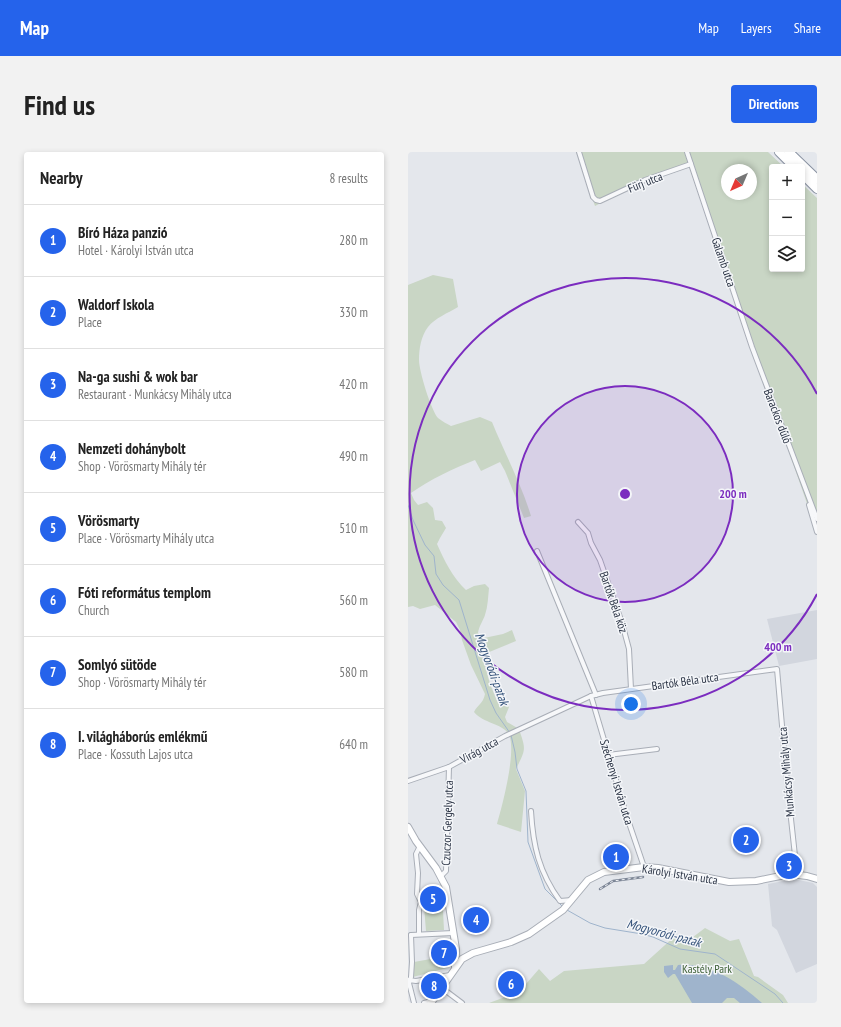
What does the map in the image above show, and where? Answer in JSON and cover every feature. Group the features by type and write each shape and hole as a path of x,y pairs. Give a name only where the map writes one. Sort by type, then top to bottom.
{"highway":[{"path":"779,152 791,164"},
{"path":"789,152 817,179"},
{"path":"805,177 817,189"}],"main road":[{"path":"408,827 441,876 446,887 453,933 458,953 455,968"},
{"name":"Károlyi István utca","path":"432,1002 455,968 458,953 468,955 520,939 542,926 565,908 586,882 596,875 604,872 644,867 658,868 729,882 756,881 790,874 817,879"}],"street":[{"name":"Fürj utca","path":"580,152 593,197 600,201 645,180 690,164"},
{"name":"Galamb utca","path":"687,152 761,372"},
{"name":"Barackos dűlő","path":"761,372 817,520"},
{"name":"Barackos dűlő","path":"795,461 799,479 817,532"},
{"name":"Bartók Béla köz","path":"578,522 588,534 600,560 622,623 629,649 631,689"},
{"name":"Széchenyi István utca","path":"537,552 593,696 608,755 644,867"},
{"name":"Bartók Béla utca","path":"508,734 593,696 631,689 777,669"},
{"name":"Munkácsy Mihály utca","path":"777,669 796,874"},
{"name":"Virág utca","path":"408,781 449,767 508,734"},
{"path":"608,755 657,749"},
{"name":"Czuczor Gergely utca","path":"441,876 446,871 449,767"},
{"path":"531,811 532,836 536,852 550,887 560,901 572,900"},
{"path":"419,934 419,910 421,902 417,894 418,873 416,854 420,846"},
{"path":"414,1003 409,983 412,962 409,937 419,934 453,933"},
{"path":"409,981 450,975"},
{"path":"442,988 462,1003"},
{"path":"424,1003 432,1002"}],"shaded area":[{"path":"817,610 817,659 779,666 767,619"},
{"path":"794,879 813,883 817,887 817,964 796,973 777,930 772,926 768,884"}],"green space":[{"path":"576,152 768,152 781,164 769,164 769,272 805,272 805,187 817,198 817,532 689,167 630,188 595,206"},
{"path":"433,275 453,279 458,307 438,318 431,324 424,334 421,343 419,356 421,373 432,407 438,418 451,426 480,417 492,422 518,480 531,516 524,518 500,462 481,471 475,460 426,483 411,493 418,505 427,502 433,508 435,520 442,521 446,528 437,544 457,580 466,590 474,586 485,584 489,588 486,612 478,633 484,638 503,634 512,630 516,641 482,655 490,684 497,701 505,703 509,707 505,717 507,722 519,729 523,741 524,749 522,757 516,769 525,791 521,832 497,824 508,777 511,740 505,730 482,719 474,712 483,700 485,694 471,665 456,622 435,605 420,609 413,606 408,607 408,285"},
{"path":"442,891 444,930 426,931 423,894"},
{"name":"Kastély Park","path":"705,928 730,941 739,939 754,976 758,977 783,995 788,1003 489,1003 519,992 539,969 550,981 564,971 644,964 675,936 693,937"},
{"path":"447,956 447,968 413,977 414,962"}],"water":[{"path":"673,965 673,970 675,970 678,965 690,965 702,967 723,975 734,981 762,1003 740,1003 734,998 727,998 722,1003 692,1003 675,974 668,978 664,972 664,966"}],"waterway":[{"name":"Mogyoródi-patak","path":"408,505 413,520 425,545 434,556 436,574 443,585 459,600 490,700 496,713 510,733"},
{"name":"Mogyoródi-patak","path":"511,735 517,769 526,791 528,842 545,889 563,907"},
{"name":"Mogyoródi-patak","path":"567,910 590,923 605,928 653,937 680,949 715,954 775,994 783,1003"}],"railway":[{"path":"600,889 613,881 643,877"}],"place":[{"name":"Waldorf Iskola","path":"746,840"},
{"name":"Bíró Háza panzió","path":"616,857"},
{"name":"Na-ga sushi & wok bar","path":"789,866"},
{"name":"Vörösmarty","path":"433,899"},
{"name":"Nemzeti dohánybolt","path":"476,920"},
{"name":"Somlyó sütöde","path":"444,953"},
{"name":"Fóti református templom","path":"511,984"},
{"name":"I. világháborús emlékmű","path":"434,986"}]}
